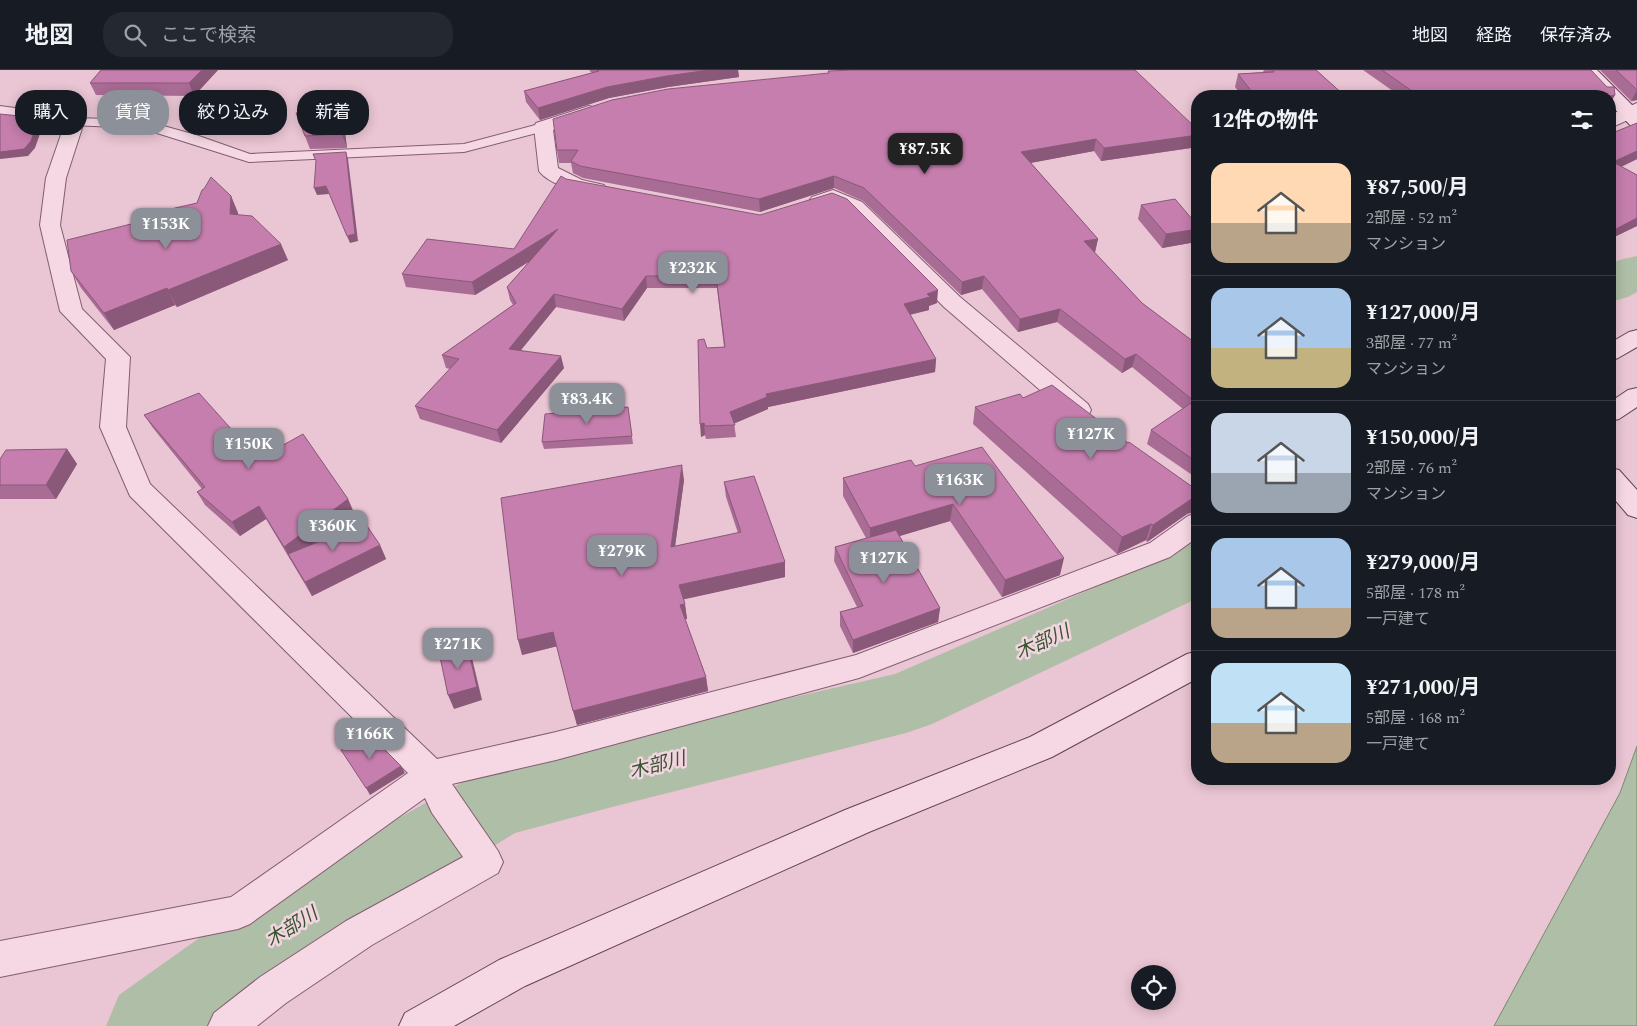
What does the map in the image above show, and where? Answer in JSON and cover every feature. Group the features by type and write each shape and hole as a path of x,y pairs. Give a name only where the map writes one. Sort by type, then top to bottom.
{"street":[{"path":"1587,70 1608,90"},
{"path":"1616,97 1634,114 1616,120"},
{"path":"609,106 543,127 549,171 576,185 615,192"},
{"path":"0,112 15,114"},
{"path":"71,135 56,178 50,225 71,311 118,357 113,427 139,489 438,789 486,862 360,933 273,990 227,1026"},
{"path":"797,208 833,196 855,206 952,302 1069,403 1093,420"},
{"path":"1616,349 1637,337"},
{"path":"1616,409 1637,396"},
{"path":"1616,484 1637,508"},
{"path":"0,959 238,912 438,789 556,746 859,666 1160,550 1191,528"},
{"path":"418,1026 512,973 857,821 1041,748 1191,667"}],"lane":[{"path":"87,122 142,124 249,158 464,148 543,127"}],"shaded area":[{"path":"1637,746 1637,1026 1494,1026 1620,793"}],"building":[{"path":"101,70 202,70 189,83 90,83"},
{"path":"597,70 709,70 607,87 538,108 524,91 599,71"},
{"path":"1135,70 1191,123 1191,136 1104,148 1096,139 1021,152 1098,239 1084,241 1142,303 1191,340 1191,399 1136,354 1125,359 1060,309 1020,319 984,276 962,282 864,188 834,176 759,199 580,166 571,161 578,150 557,150 553,119 612,100 668,89 829,73 828,71"},
{"path":"1273,70 1316,70 1338,90 1250,90 1238,74 1274,72"},
{"path":"1382,70 1591,70 1607,87 1614,87 1614,90 1410,90"},
{"path":"1616,70 1637,70 1637,90"},
{"path":"0,114 15,116 15,135 33,135 31,141 24,149 0,152"},
{"path":"1637,123 1637,151 1616,161 1616,132"},
{"path":"346,152 355,234 347,236 326,186 314,188 316,161 313,154"},
{"path":"1616,164 1637,175 1637,218 1616,229"},
{"path":"561,176 566,179 760,215 832,193 847,199 938,290 927,294 930,297 904,304 936,359 766,394 767,397 730,412 735,425 705,426 704,423 700,424 698,340 704,339 707,348 725,347 716,276 646,276 622,309 554,294 509,349 561,356 497,430 415,406 459,359 442,355 516,303 507,287 558,229 472,282 402,274 427,239 514,249"},
{"path":"211,177 231,196 230,214 252,216 281,244 168,290 167,288 104,313 71,271 67,240 147,220 145,215 197,203 202,190"},
{"path":"1175,199 1191,218 1191,230 1166,234 1141,205"},
{"path":"1052,385 1128,443 1191,486 1191,499 1153,525 1151,524 1122,537 975,407 1020,394 1023,398"},
{"path":"199,393 258,459 303,434 348,499 284,547 259,506 232,522 197,492 205,487 144,415"},
{"path":"1191,403 1191,458 1151,430"},
{"path":"628,407 632,436 542,442 545,414"},
{"path":"982,447 1064,558 1005,580 953,504 870,528 843,478 911,460 915,466"},
{"path":"67,449 46,485 0,485 0,459 6,450"},
{"path":"682,465 671,547 741,532 724,482 754,476 785,562 679,585 685,604 680,605 706,677 573,711 553,632 518,640 501,498"},
{"path":"365,523 380,545 305,582 288,554"},
{"path":"896,530 940,608 853,640 840,612 863,606 835,547"},
{"path":"467,644 477,687 448,695 439,652"},
{"path":"368,733 401,766 366,788 341,750"}],"waterway":[{"name":"木部川","path":"1616,283 1637,271"},
{"name":"木部川","path":"150,1026 280,931 495,804 612,773 906,702 1161,587 1191,570"}]}
